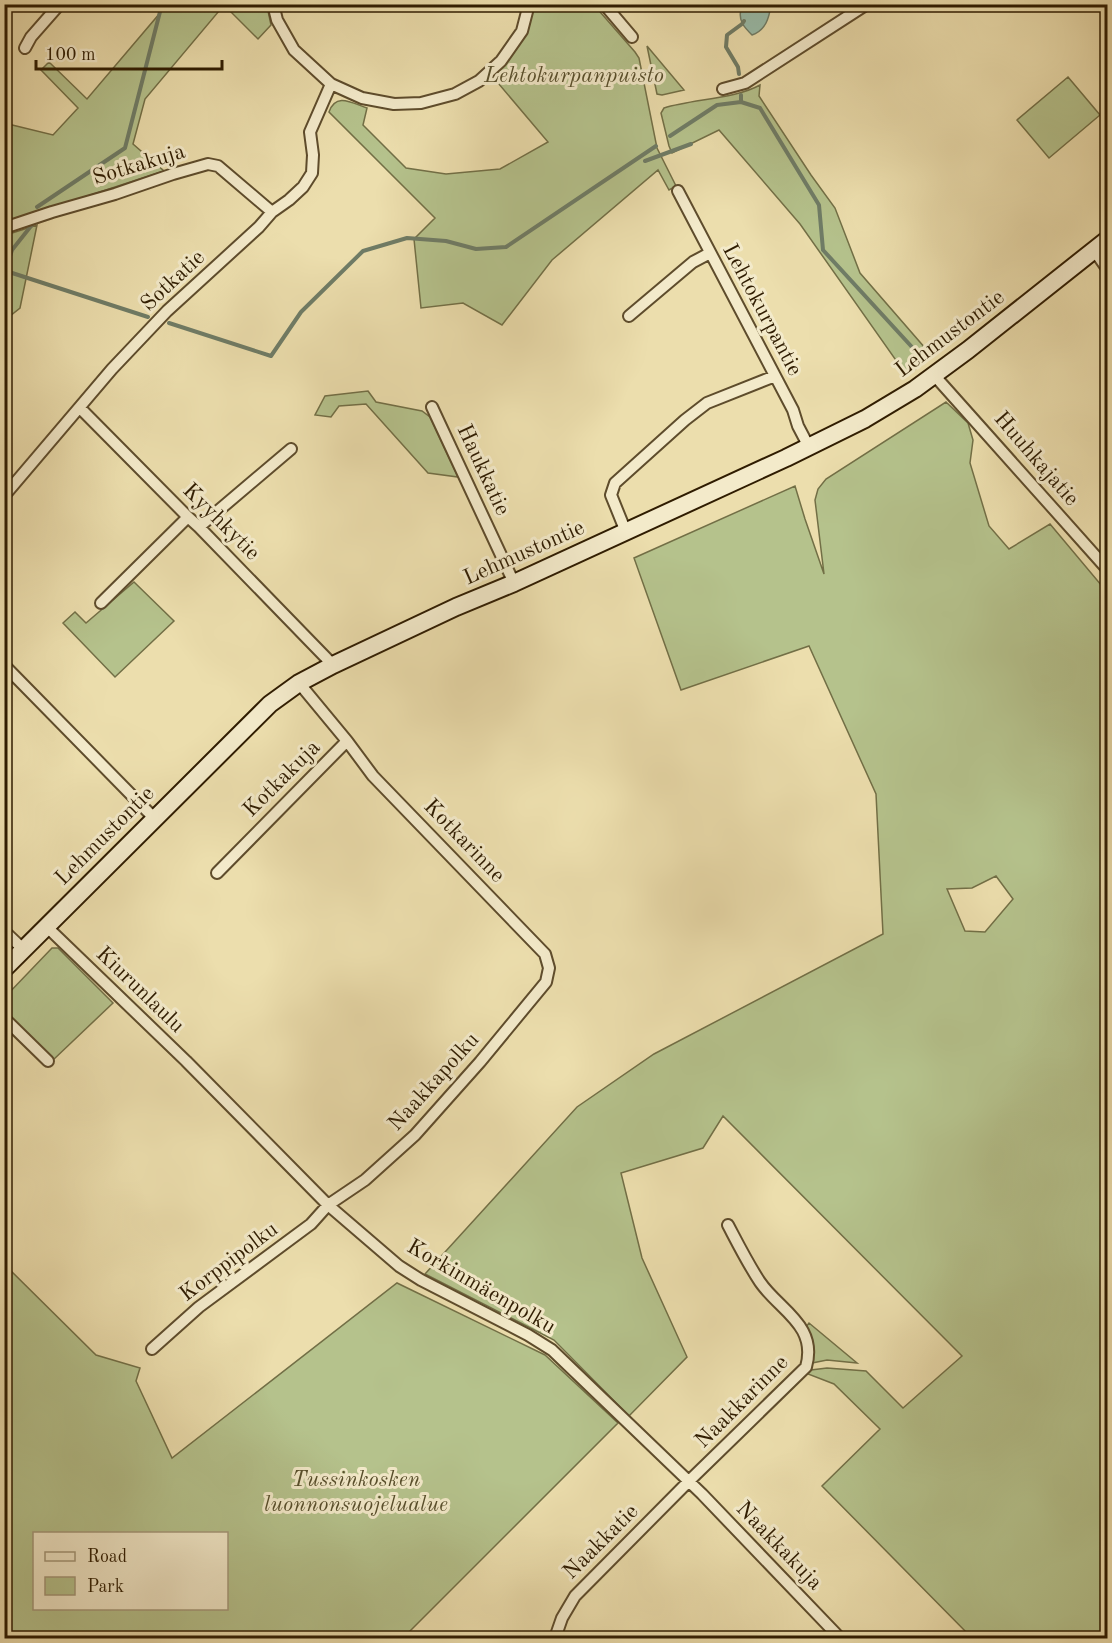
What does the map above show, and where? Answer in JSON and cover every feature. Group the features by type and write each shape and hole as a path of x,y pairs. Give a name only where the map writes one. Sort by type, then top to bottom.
{"main road":[{"name":"Lehmustontie","path":"4,969 270,704 299,683 456,607 514,583 809,447 886,407 915,389 1000,326 1107,239"}],"street":[{"path":"25,48 31,37 60,4"},
{"path":"273,4 277,20 294,50 332,84 362,98 394,104 422,104 455,94 479,81 501,61 522,31 529,4"},
{"path":"604,4 632,37"},
{"path":"723,89 745,83 867,4"},
{"name":"Sotkatie","path":"4,496 112,369 167,311 260,227 272,212 303,188 312,173 313,155 310,132 332,84"},
{"name":"Sotkakuja","path":"4,228 208,164 218,166 272,212"},
{"name":"Lehtokurpantie","path":"678,191 775,376 809,447"},
{"path":"1094,250 1107,270"},
{"path":"629,316 693,262 710,253"},
{"name":"Huuhkajatie","path":"934,375 1107,570"},
{"path":"626,532 611,495 615,483 707,403 775,376"},
{"name":"Haukkatie","path":"432,407 514,583"},
{"name":"Kyyhkytie","path":"80,408 333,665"},
{"path":"199,527 291,449"},
{"path":"101,603 188,517"},
{"path":"4,665 155,819"},
{"name":"Kotkakuja","path":"216,873 347,741 299,683"},
{"name":"Kotkarinne","path":"347,741 374,776 545,954 549,969"},
{"name":"Kiurunlaulu","path":"47,927 328,1205"},
{"path":"4,931 23,949"},
{"name":"Naakkapolku","path":"328,1205 365,1179 415,1135 480,1062 546,982 549,969"},
{"path":"4,1018 48,1061"},
{"name":"Korppipolku","path":"152,1349 199,1307 311,1224 328,1205"},
{"name":"Korkinmäenpolku","path":"328,1205 422,1280 528,1335 552,1350 689,1481"},
{"name":"Naakkarinne","path":"689,1481 806,1367 809,1356 806,1339 794,1318 762,1284 728,1225"},
{"name":"Naakkakuja","path":"689,1481 839,1638"},
{"name":"Naakkatie","path":"555,1638 562,1618 575,1596 689,1481"}],"green space":[{"path":"163,5 224,5 145,99 133,144 164,171 5,223 4,123 53,135 78,108 41,70 49,62 87,99 160,13"},
{"path":"224,5 245,5 251,11 267,6 271,25 258,39"},
{"name":"Lehtokurpanpuisto","path":"535,5 594,5 635,52 639,58 657,148 676,186 669,190 658,170 552,260 502,325 463,303 421,308 414,239 435,218 329,112 336,102 340,101 367,108 363,125 406,168 446,174 500,169 548,142 493,77 519,44"},
{"path":"647,46 684,90 657,94"},
{"path":"1068,77 1100,115 1049,158 1017,120"},
{"path":"760,85 759,96 835,208 860,273 932,356 907,376 800,224 719,130 672,153 661,113 664,108 739,93"},
{"path":"37,225 20,308 5,320 5,262 9,234"},
{"path":"368,391 376,402 422,411 430,417 458,477 428,473 366,404 339,406 331,417 315,415 325,396"},
{"path":"946,402 968,423 973,440 970,463 989,526 1009,549 1050,524 1107,592 1107,1638 972,1638 822,1486 880,1429 834,1384 808,1374 811,1370 827,1368 866,1371 903,1408 962,1356 723,1116 703,1148 621,1173 642,1258 687,1357 629,1416 554,1340 425,1274 577,1107 654,1054 883,934 876,794 809,646 681,690 634,558 795,486 824,574 815,500 818,489 826,479","holes":["996,876 1013,899 985,932 965,931 947,889 972,888"]},
{"path":"134,582 174,621 115,677 63,623 75,612 86,623"},
{"path":"52,948 58,948 113,1003 52,1061 5,1012 5,997"},
{"name":"Tussinkosken luonnonsuojelualue","path":"5,1265 96,1355 140,1368 136,1381 172,1458 397,1283 545,1355 618,1423 403,1638 5,1638"},
{"path":"809,1323 857,1363 827,1360 812,1363 813,1355 806,1327"}],"shaded area":[{"path":"748,5 771,5 764,27 752,35 740,17 741,9"}],"waterway":[{"path":"37,207 125,148 162,4"},
{"path":"739,74 738,67 726,47 727,35 744,21"},
{"path":"741,95 741,102"},
{"path":"670,136 717,105 741,102 760,108 819,205 823,250 922,358"},
{"path":"645,161 691,144"},
{"path":"169,323 271,356 301,312 363,251 407,238 446,241 476,249 506,247 656,146"},
{"path":"4,274 12,250 35,221"},
{"path":"6,271 148,317"}]}
